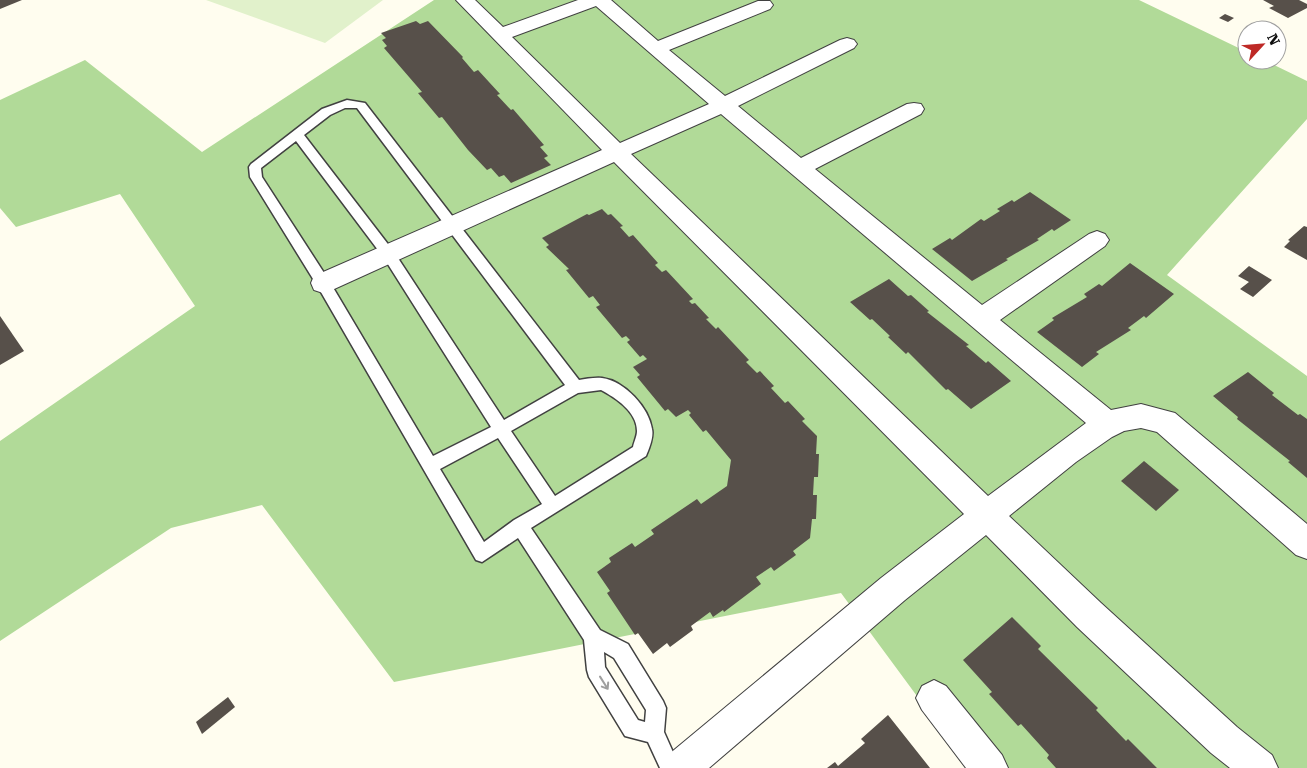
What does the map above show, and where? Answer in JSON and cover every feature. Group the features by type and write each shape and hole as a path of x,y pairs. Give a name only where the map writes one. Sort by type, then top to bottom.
{"street":[{"path":"465,0 617,152 1089,615 1224,740 1259,768"},
{"path":"499,35 595,0"},
{"path":"600,0 656,49 1108,425"},
{"path":"656,49 764,5"},
{"path":"323,283 723,105 847,44"},
{"path":"799,168 914,109"},
{"path":"981,319 1097,240"},
{"path":"681,768 893,589 1066,453 1120,419 1141,416 1165,422 1307,544"},
{"path":"934,698 989,768"}],"lane":[{"path":"430,466 575,387 602,384 623,394 640,416 645,431 640,450 553,507 520,526 482,554 430,466 323,283 256,177 256,167 297,134 337,106 352,102 360,104 575,387"},
{"path":"297,134 388,255 553,507"},
{"path":"520,526 592,637 596,670 632,729 654,733"},
{"path":"592,637 621,651 656,708 654,733 670,768"}],"green space":[{"path":"206,0 383,0 325,43"},
{"path":"434,0 1139,0 1237,47 1237,70 1284,70 1307,81 1307,119 1167,275 1307,376 1307,768 970,768 841,593 394,682 262,505 171,528 0,641 0,441 195,306 120,194 16,227 0,208 0,100 85,60 202,152"}],"building":[{"path":"0,0 22,0 0,9"},
{"path":"1263,0 1299,0 1307,4 1307,8 1288,18 1269,8 1274,6"},
{"path":"1225,14 1234,18 1228,22 1219,18"},
{"path":"416,21 420,24 428,21 463,57 474,72 478,70 500,94 497,95 511,110 513,109 544,145 540,147 548,156 544,158 551,165 511,183 504,175 499,177 491,168 487,170 468,150 442,117 439,118 418,93 422,92 384,48 387,46 382,40 386,38 381,33"},
{"path":"1030,192 1071,220 1054,231 1052,229 1037,239 1039,240 972,281 932,249 950,238 952,240 981,219 984,221 1000,211 997,209 1012,200 1014,202"},
{"path":"602,209 608,215 611,214 623,226 620,227 629,237 633,235 658,263 655,265 662,272 666,270 693,299 689,301 692,304 695,303 716,329 718,327 749,360 746,362 757,373 760,371 774,386 771,388 785,403 788,401 805,419 802,421 817,436 816,454 819,454 818,477 814,477 813,495 817,495 816,519 812,519 810,538 793,551 796,555 774,571 771,567 756,577 761,584 724,612 723,610 713,617 710,612 691,626 693,630 670,647 667,643 653,654 638,633 635,635 607,593 610,591 597,572 611,562 609,558 632,543 635,547 654,534 651,530 697,499 701,504 727,486 731,460 706,430 703,432 689,415 691,413 688,410 676,417 668,409 665,411 637,377 640,375 633,367 647,359 643,355 640,357 627,342 630,340 626,336 622,338 596,307 600,305 593,296 589,298 566,270 569,269 546,247 549,245 542,238 587,214 589,215"},
{"path":"1304,226 1307,227 1307,260 1284,247 1290,241 1288,240"},
{"path":"1130,263 1174,294 1146,318 1144,316 1128,328 1131,330 1096,352 1099,354 1082,367 1037,332 1054,320 1052,318 1087,297 1084,294 1099,284 1102,286"},
{"path":"1249,266 1272,280 1253,297 1240,289 1249,282 1238,276"},
{"path":"889,279 908,296 911,295 929,311 927,312 969,345 966,346 986,363 988,361 1011,381 971,409 948,389 946,390 908,352 906,354 888,337 890,336 872,319 870,320 850,302"},
{"path":"0,316 24,351 0,365"},
{"path":"1248,372 1274,393 1272,395 1298,415 1300,414 1307,419 1307,478 1288,462 1290,461 1237,419 1238,417 1213,396"},
{"path":"1144,461 1179,490 1156,511 1121,481"},
{"path":"1012,617 1041,646 1038,649 1098,708 1096,710 1126,741 1128,739 1157,768 1056,768 1047,758 1049,755 1021,724 1018,726 989,694 992,692 963,660"},
{"path":"228,697 235,707 202,734 196,722"},
{"path":"888,715 930,768 827,768 835,762 838,766 865,743 861,739"}]}
